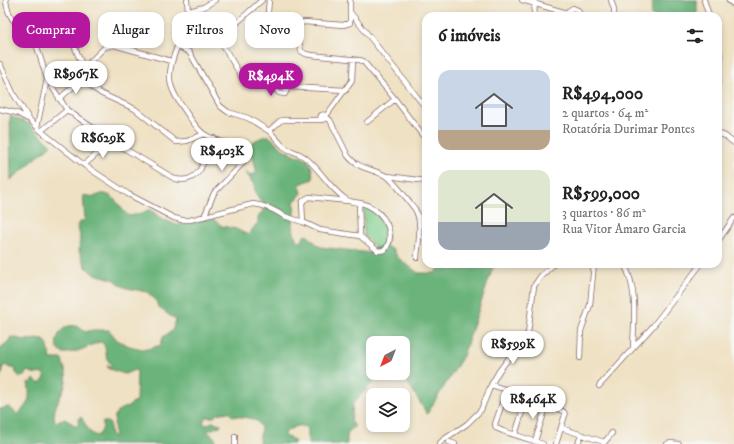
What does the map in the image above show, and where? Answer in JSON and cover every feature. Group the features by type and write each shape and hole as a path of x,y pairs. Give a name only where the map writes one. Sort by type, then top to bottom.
{"highway":[{"path":"730,0 734,3"}],"street":[{"path":"6,0 12,19"},
{"path":"187,0 188,11 199,9 215,0"},
{"path":"237,23 262,0"},
{"path":"268,12 269,0"},
{"path":"350,0 350,23 348,24 343,25 304,22 299,24 297,30 301,51 306,54 359,60 367,64 422,135"},
{"path":"522,0 534,2 562,12"},
{"path":"611,0 614,12"},
{"path":"704,0 708,12"},
{"path":"568,12 575,8 579,12"},
{"path":"350,12 422,103"},
{"path":"84,68 105,47 110,45 171,61"},
{"path":"37,48 47,79 67,110 112,141 126,148 175,179 182,180 194,177 200,170 214,138"},
{"path":"59,99 83,78 84,68 74,48"},
{"path":"178,48 171,61 169,80 177,100 194,124 204,134 241,148 245,152 245,158 242,164 214,193 204,217"},
{"path":"184,48 191,56 220,106 228,112 248,118 269,131 285,147 306,157 348,201"},
{"path":"225,48 243,79"},
{"path":"269,131 283,120 316,121 324,117 346,90 352,80 353,60"},
{"path":"0,64 13,93 29,119 41,131 84,164 128,194 174,218 190,220 253,204 260,204 320,230 360,236 378,251 386,250 390,240 389,229 384,218 374,209 360,203 309,197 302,203 303,222"},
{"path":"83,78 93,88 102,94 135,109 176,142 187,141 204,134"},
{"path":"37,127 47,79"},
{"path":"288,87 346,90"},
{"path":"367,122 395,100"},
{"path":"0,109 17,113 29,119"},
{"path":"41,131 67,110"},
{"path":"324,117 329,118 332,122 352,161 363,168 388,176 422,180"},
{"path":"722,135 734,142"},
{"path":"84,164 112,141"},
{"path":"388,176 418,215 420,223 417,258"},
{"path":"335,200 336,190"},
{"path":"360,203 360,236"},
{"path":"209,205 216,213"},
{"path":"722,237 732,226 734,218"},
{"path":"439,444 478,414 502,365 528,333 534,286 540,277 550,268"},
{"path":"580,358 581,331 590,305 594,268"},
{"path":"626,268 631,279 633,295 633,348"},
{"path":"599,386 664,312 698,268"},
{"path":"491,385 527,396 564,412 565,415 556,444"},
{"path":"507,389 496,426 498,430 543,444"},
{"path":"515,435 527,396"},
{"path":"535,441 547,404"},
{"path":"561,428 604,443 612,433"},
{"path":"578,444 581,435"},
{"path":"235,436 235,444"},
{"path":"449,442 455,444"},
{"path":"667,444 679,444"}],"green space":[{"path":"653,0 697,0 697,12 652,12"},
{"path":"10,116 28,123 51,145 11,180"},
{"path":"265,136 269,136 283,149 308,160 312,169 313,179 300,184 302,193 294,202 293,230 297,241 302,242 304,236 307,235 320,247 371,253 374,247 379,248 384,245 393,250 398,258 418,273 436,273 439,268 493,268 463,356 427,414 406,380 410,380 410,336 366,336 366,380 375,380 353,403 351,422 355,426 348,434 347,444 308,444 308,429 300,426 286,431 285,436 294,440 294,444 259,444 261,427 257,421 250,418 233,416 228,412 217,414 214,417 206,417 203,422 206,425 212,422 221,424 220,426 207,431 215,438 216,444 0,444 0,409 9,407 18,415 29,400 28,382 31,384 34,379 38,383 41,383 45,378 42,373 36,374 27,371 24,376 20,377 16,373 15,368 10,368 5,365 0,377 0,348 8,342 11,337 25,340 44,340 47,343 51,359 62,359 66,379 65,387 56,406 54,417 55,422 65,419 78,427 79,418 81,417 90,432 96,436 100,434 102,430 103,422 107,422 110,424 110,433 114,438 116,414 118,411 128,407 133,402 136,402 137,371 134,370 125,374 109,369 107,366 112,365 107,359 102,342 68,353 59,351 57,340 60,334 64,328 70,326 77,327 85,332 93,330 109,330 117,340 129,346 148,349 161,345 163,337 172,331 176,320 158,307 156,300 147,292 122,286 115,280 92,273 86,267 79,251 80,235 77,225 85,220 83,195 109,195 113,197 129,216 140,214 150,209 159,217 179,225 189,221 213,219 222,226 236,229 248,235 258,223 258,218 265,207 256,195 254,185 245,171 252,176 253,174 257,174 254,161 250,153 251,145 254,141"},
{"path":"364,206 376,213 382,220 387,233 386,246 379,249 364,236"}]}
